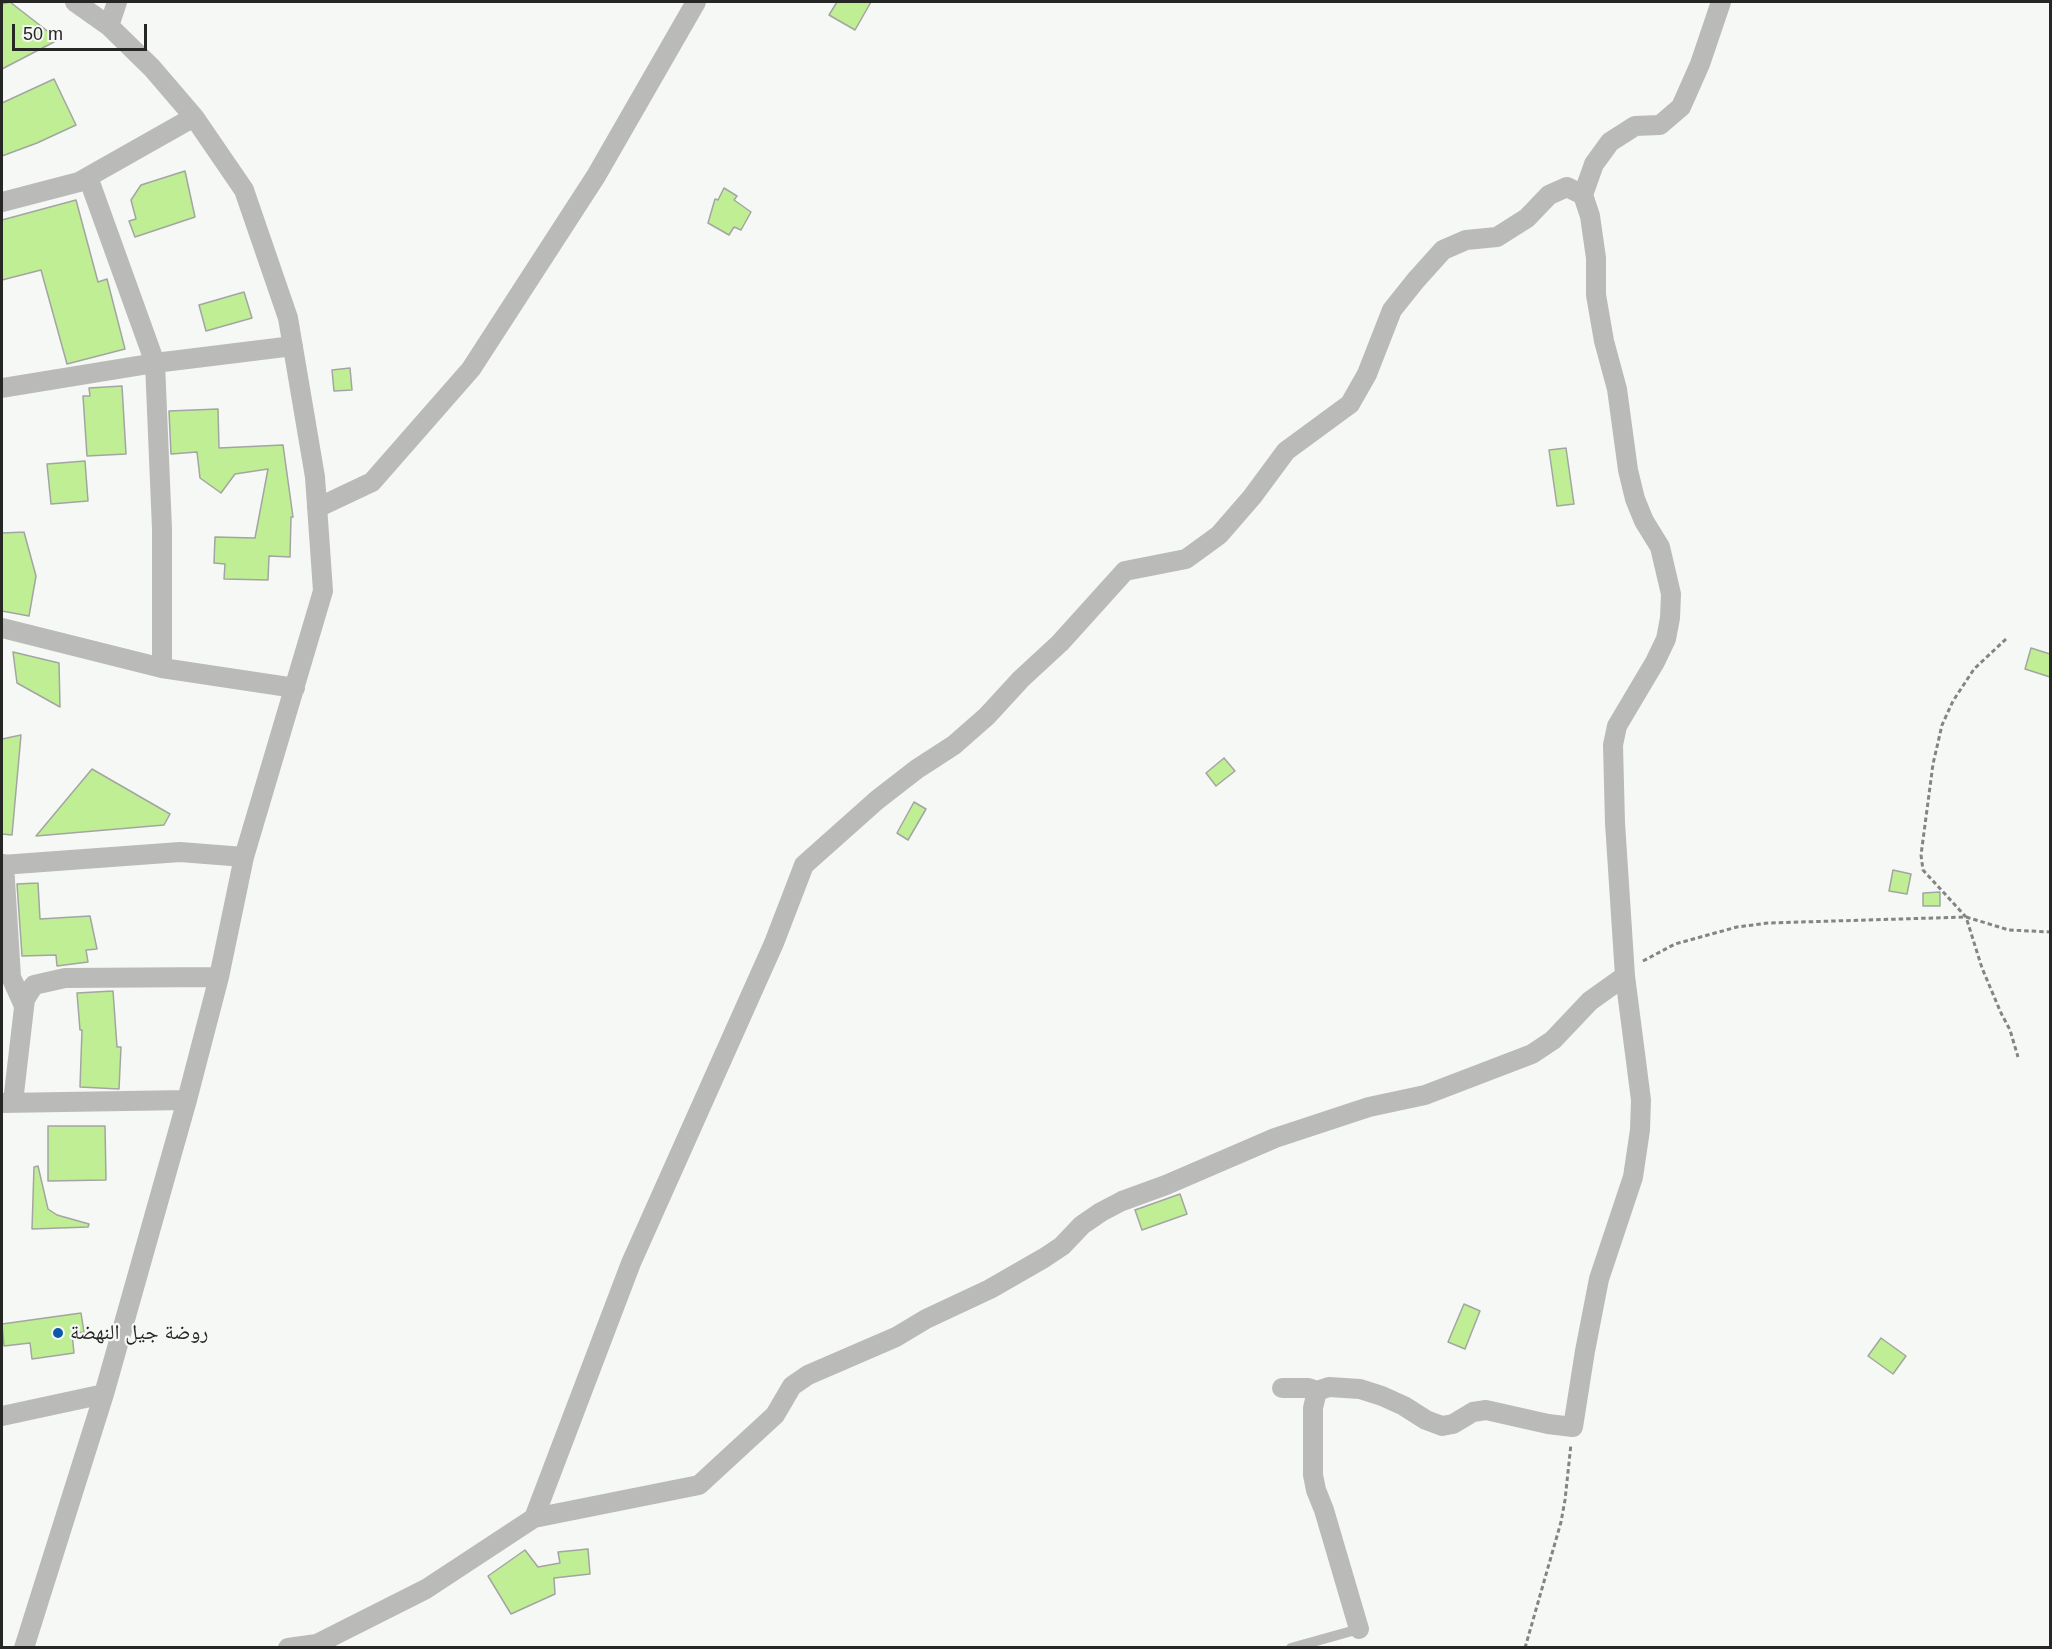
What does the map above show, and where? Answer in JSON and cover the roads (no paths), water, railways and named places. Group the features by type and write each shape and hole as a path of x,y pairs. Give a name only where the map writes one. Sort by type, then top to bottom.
{"street":[{"path":"24,1647 104,1394 187,1100 219,976 244,857 323,591 315,477 288,318 244,190 194,117 152,68 110,26 75,2"},
{"path":"110,26 117,2"},
{"path":"317,508 372,482 471,369 597,176 696,2"},
{"path":"1282,1388 1308,1388 1317,1391 1329,1387 1360,1389 1390,1399 1426,1420 1442,1426 1453,1424 1473,1412 1486,1410 1548,1424 1573,1427 1599,1279 1633,1177 1640,1130 1639,1082 1625,976 1615,823 1613,745 1617,726 1666,639 1671,594 1660,547 1644,521 1630,480 1617,388 1604,340 1596,296 1596,258 1583,195 1594,164 1610,142 1635,126 1660,125 1681,107 1700,64 1721,2"},
{"path":"2,202 79,182 194,117"},
{"path":"88,177 155,363 162,529 162,668"},
{"path":"534,1518 631,1263 774,943 804,866 878,800 917,769 954,745 987,716 1021,678 1060,643 1125,571 1186,559 1219,535 1252,497 1286,451 1350,404 1367,374 1392,310 1443,250 1466,240 1497,237 1527,218 1549,195 1567,187 1583,195"},
{"path":"2,388 155,363 293,345"},
{"path":"2,628 162,668 295,688"},
{"path":"24,1006 11,977 3,864 180,852 244,857"},
{"path":"187,1100 7,1103 25,999 34,985 65,978 219,976"},
{"path":"288,1647 317,1644 426,1589 534,1518 699,1485 775,1415 792,1386 808,1375 886,1341 990,1289 1062,1246 1082,1225 1101,1212 1122,1201 1166,1185 1275,1138 1370,1107 1425,1095 1532,1054 1553,1040 1590,1001 1625,976"},
{"path":"1317,1391 1313,1408 1313,1475 1359,1629"},
{"path":"2,1416 104,1394"}],"lane":[{"path":"1291,1647 1359,1629"}],"place":[{"name":"روضة جيل النهضة","path":"58,1333"}]}
